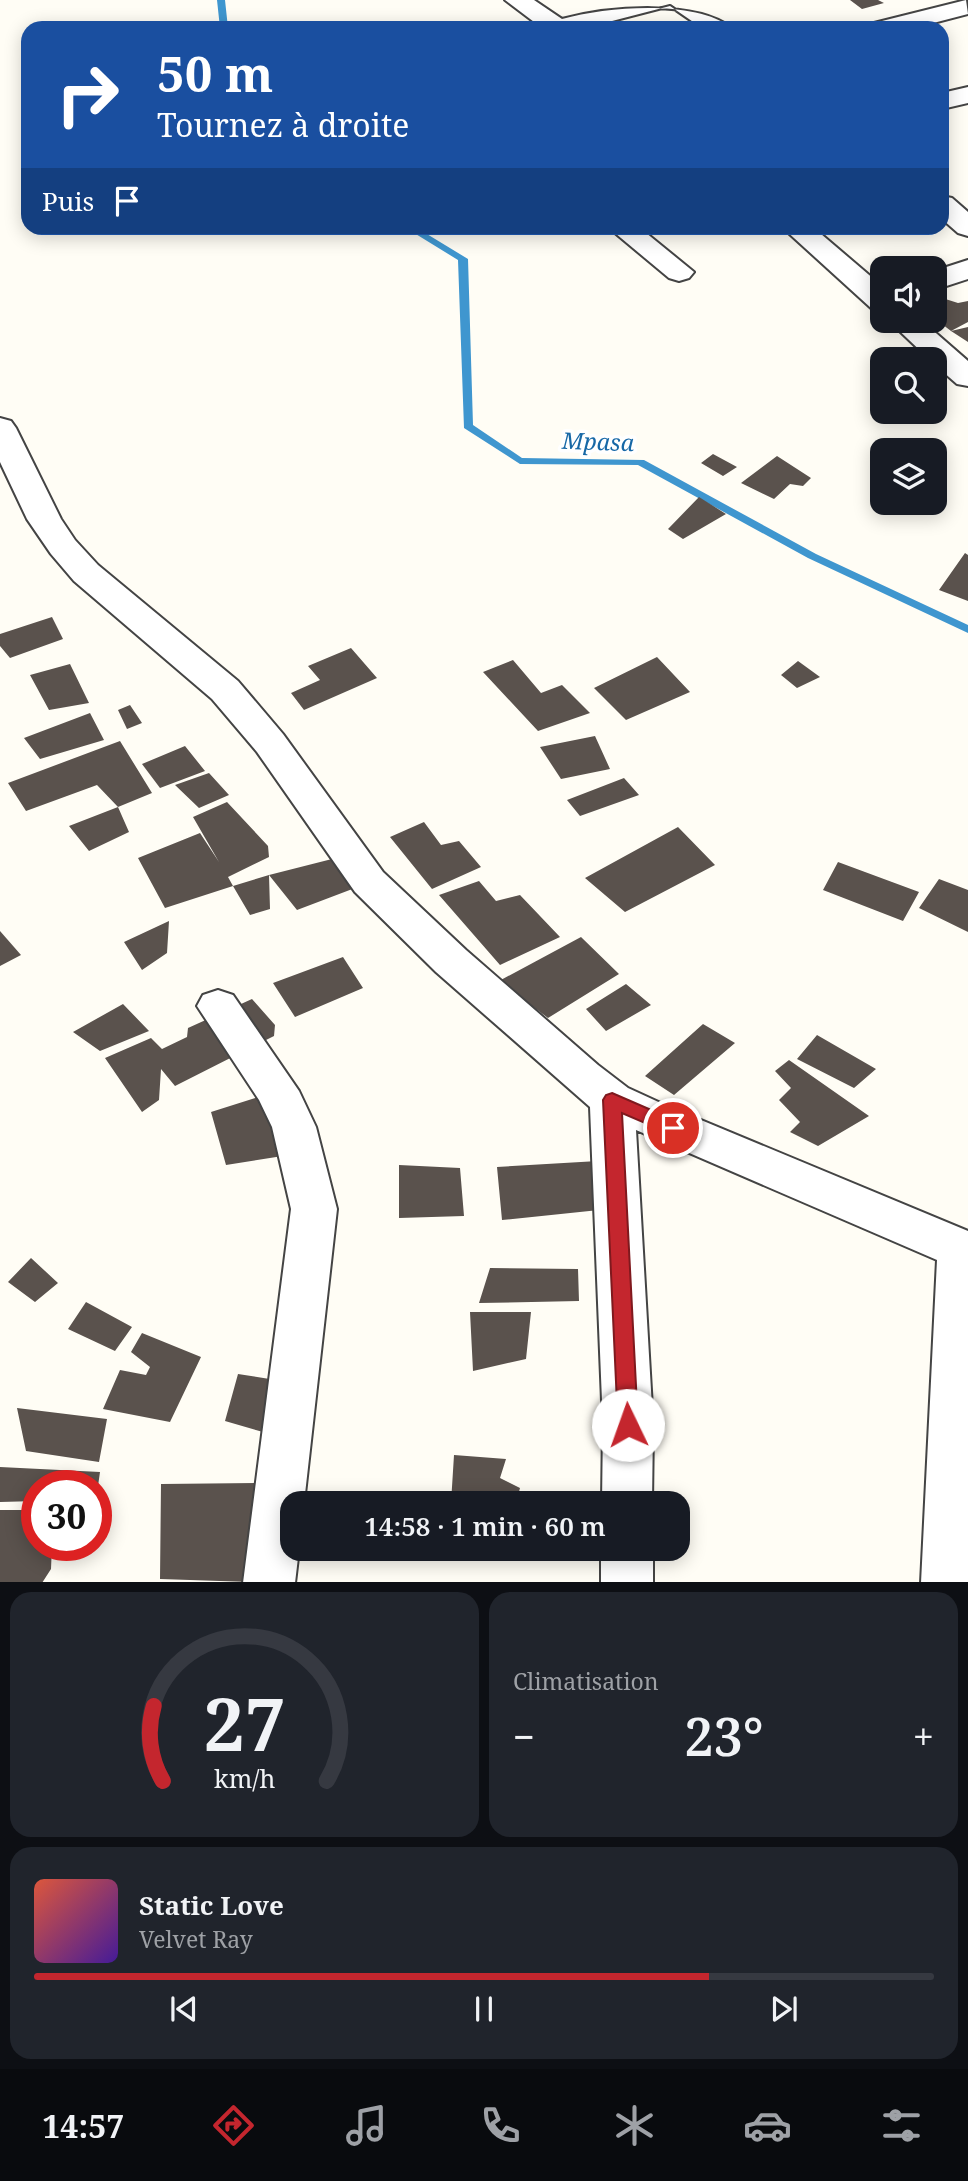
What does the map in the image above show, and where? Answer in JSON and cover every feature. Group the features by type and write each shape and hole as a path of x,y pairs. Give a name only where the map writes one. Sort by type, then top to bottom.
{"street":[{"path":"517,0 548,21"},
{"path":"584,21 662,0"},
{"path":"678,0 709,21"},
{"path":"911,21 968,7"},
{"path":"949,99 968,95"},
{"path":"949,210 968,227"},
{"path":"633,235 679,272"},
{"path":"805,235 870,291"},
{"path":"947,276 968,269"},
{"path":"918,333 968,377"},
{"path":"0,428 44,519 63,547 86,573 225,690 270,743 369,882 452,961 612,1100 964,1250 947,1582"},
{"path":"218,1006 277,1091 294,1127 314,1209 269,1582"},
{"path":"612,1100 628,1425 627,1491"},
{"path":"627,1561 627,1582"}],"building":[{"path":"850,0 878,0 884,3 862,9"},
{"path":"947,300 958,303 968,301 968,322 951,331 947,328"},
{"path":"968,327 968,342 951,331"},
{"path":"713,454 737,467 723,476 701,463"},
{"path":"777,456 811,478 803,486 790,484 774,499 741,483"},
{"path":"699,497 726,514 683,539 668,529"},
{"path":"965,553 968,555 968,601 939,590"},
{"path":"52,617 63,639 10,658 0,646 0,634"},
{"path":"351,648 377,678 304,710 291,693 320,680 308,666"},
{"path":"657,657 690,692 626,720 594,688"},
{"path":"513,660 541,693 562,685 590,713 538,731 483,672"},
{"path":"798,661 820,677 797,688 781,675"},
{"path":"70,664 89,703 49,710 30,675"},
{"path":"130,705 142,723 127,729 118,710"},
{"path":"90,713 104,740 40,759 24,738"},
{"path":"595,736 610,769 561,779 540,747"},
{"path":"120,741 152,793 118,807 97,785 26,811 8,783"},
{"path":"185,746 205,771 160,788 142,764"},
{"path":"209,773 229,795 199,808 175,785"},
{"path":"624,778 639,795 580,816 567,800"},
{"path":"227,802 268,846 269,857 228,877 233,886 165,908 138,858 200,833 219,862 193,817"},
{"path":"118,807 129,832 89,851 69,826"},
{"path":"424,822 441,845 459,841 481,867 432,889 390,837"},
{"path":"678,827 715,865 625,912 585,878"},
{"path":"332,859 355,888 297,910 269,875"},
{"path":"838,862 919,892 903,921 823,890"},
{"path":"269,875 270,909 250,915 233,886"},
{"path":"939,879 968,890 968,932 919,908"},
{"path":"479,881 496,901 520,895 560,937 500,965 439,895"},
{"path":"169,921 167,953 142,970 124,942"},
{"path":"0,931 21,955 0,966"},
{"path":"581,937 619,974 548,1018 499,981"},
{"path":"343,957 363,988 295,1017 273,983"},
{"path":"626,984 651,1005 606,1031 586,1009"},
{"path":"252,999 275,1025 274,1036 175,1086 161,1069 159,1100 142,1112 105,1058 151,1038 162,1049 187,1037 188,1028"},
{"path":"123,1004 149,1031 100,1051 73,1032"},
{"path":"703,1024 735,1043 674,1095 645,1076"},
{"path":"817,1035 876,1069 854,1088 797,1059"},
{"path":"789,1060 869,1116 818,1146 790,1132 800,1122 779,1100 791,1088 775,1071"},
{"path":"277,1091 289,1155 226,1165 211,1112"},
{"path":"598,1161 599,1210 502,1220 497,1167"},
{"path":"399,1165 460,1168 464,1216 399,1218"},
{"path":"31,1258 58,1283 35,1302 8,1282"},
{"path":"490,1268 578,1269 579,1301 479,1303"},
{"path":"86,1302 132,1327 115,1351 68,1329"},
{"path":"470,1312 531,1312 526,1359 473,1371"},
{"path":"142,1333 201,1357 170,1422 103,1409 120,1370 146,1375 150,1367 131,1352"},
{"path":"238,1374 276,1380 263,1432 225,1421"},
{"path":"17,1408 107,1419 99,1462 26,1451"},
{"path":"454,1455 506,1459 500,1478 520,1488 519,1491 452,1491"},
{"path":"0,1467 60,1470 21,1470 21,1501 0,1502"},
{"path":"264,1483 250,1582 160,1579 161,1484"},
{"path":"0,1510 21,1510 21,1561 51,1561 51,1569 43,1582 0,1582"}],"waterway":[{"name":"Mpasa","path":"221,0 223,21"},
{"name":"Mpasa","path":"423,235 463,259 468,426 520,461 640,462 812,556 968,629"}],"route":[{"path":"628,1425 612,1100 673,1128"}]}
